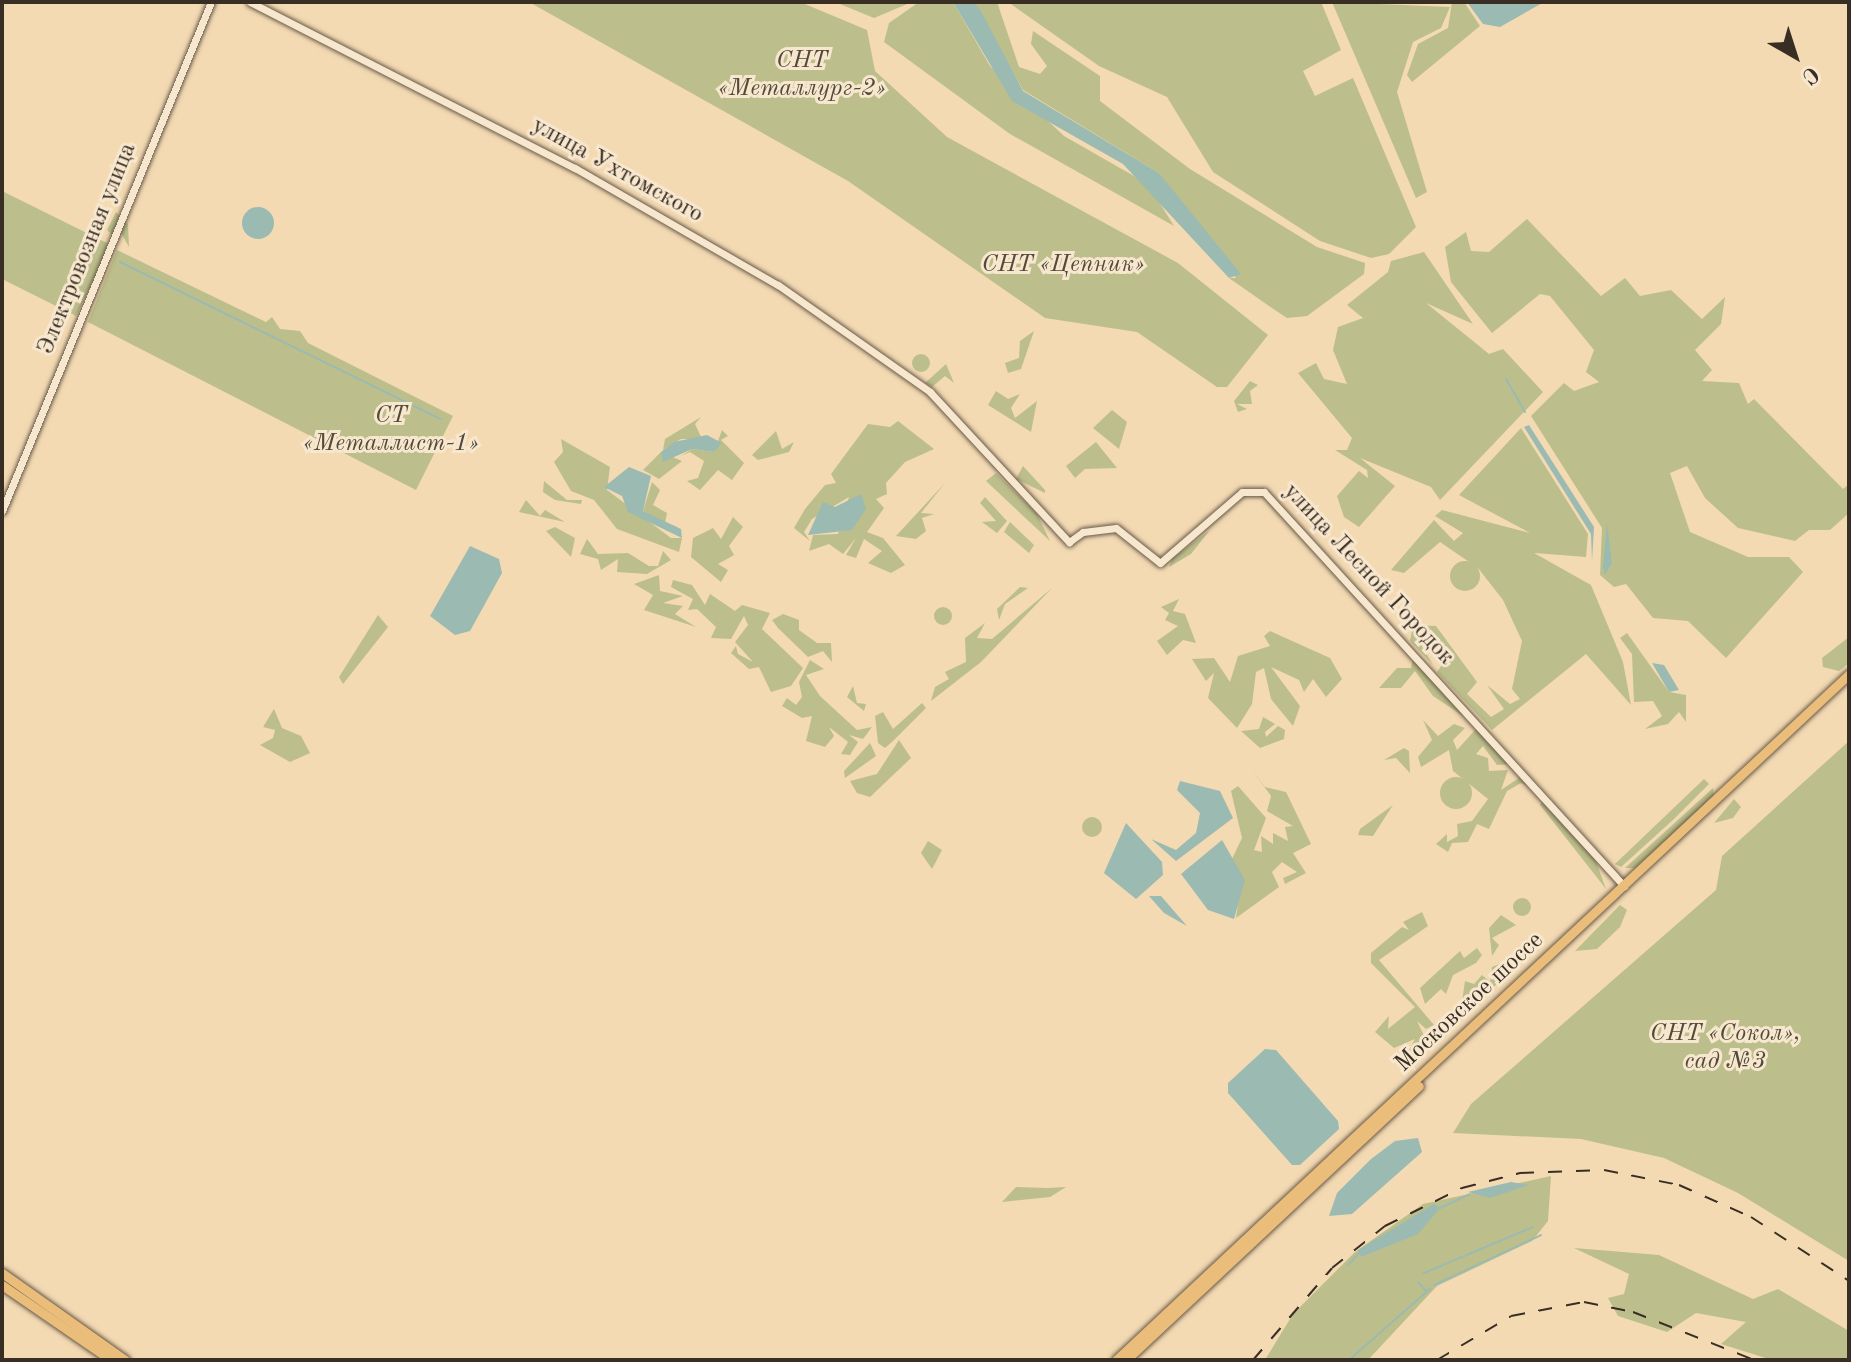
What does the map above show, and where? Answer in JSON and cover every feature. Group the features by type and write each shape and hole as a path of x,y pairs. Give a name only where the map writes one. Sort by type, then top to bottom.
{"main road":[{"name":"Московское шоссе","path":"1126,1360 1849,674"},
{"name":"Московское шоссе","path":"1732,787 1849,682"},
{"name":"Московское шоссе","path":"1116,1360 1257,1233"},
{"path":"2,1273 125,1360"},
{"path":"2,1285 111,1360"}],"street":[{"name":"Электровозная улица","path":"2,511 211,2"},
{"name":"улица Ухтомского","path":"250,2 575,168 724,253 945,407"},
{"name":"улица Лесной Городок","path":"945,407 1069,542 1083,532 1116,528 1160,563 1242,492 1264,492 1627,887"}],"green space":[{"path":"529,2 800,2 867,30 875,71 947,137 1178,263 1268,335 1227,387 1217,387 1137,332 1045,318 848,181"},
{"path":"835,2 912,2 874,18"},
{"path":"919,2 953,2 990,66 1064,136 1148,184 1174,226 1010,134 884,42 889,23"},
{"path":"973,2 997,2 1019,67 1040,74 1047,66 1031,44 1033,31 1100,76 1100,101 1190,169 1317,247 1365,263 1364,274 1307,316 1287,318 1269,306 1229,278 1236,278 1159,173 1023,90"},
{"path":"1008,2 1321,2 1341,50 1303,71 1315,96 1353,78 1416,227 1389,254 1371,258 1320,241 1213,172 1167,97 1099,66"},
{"path":"1332,2 1450,7 1441,28 1413,42 1397,92 1427,192 1416,198"},
{"path":"1452,2 1464,2 1480,26 1412,82 1407,75 1418,44 1448,28"},
{"path":"2,191 111,245 76,316 2,279"},
{"path":"116,212 128,224 129,247 120,231 113,236 107,230"},
{"path":"1527,219 1601,296 1625,278 1640,296 1671,290 1702,319 1725,297 1721,324 1695,350 1712,370 1702,381 1739,383 1748,404 1754,399 1843,489 1849,484 1849,513 1830,530 1809,530 1795,541 1738,528 1705,498 1687,466 1670,473 1690,532 1748,557 1789,557 1803,572 1726,658 1688,621 1653,618 1626,584 1614,587 1600,575 1602,528 1531,416 1564,383 1574,391 1599,382 1586,372 1594,350 1550,296 1540,294 1492,333 1451,282 1445,247 1466,232 1471,251 1489,252"},
{"name":"СТ «Металлист-1»","path":"117,250 266,322 272,317 280,329 300,331 308,343 453,416 416,490 88,322"},
{"path":"1424,252 1473,324 1426,303 1489,354 1503,349 1543,392 1440,500 1431,487 1360,458 1395,486 1359,527 1344,517 1337,496 1359,471 1368,478 1367,470 1335,450 1347,450 1352,438 1298,373 1316,363 1324,379 1347,384 1333,350 1338,327 1363,318 1347,305 1388,272 1391,261"},
{"path":"1034,331 1021,369 1008,373 1005,363 1019,358 1020,341"},
{"path":"917,354 925,354 930,363 928,370 917,372 912,367 912,359"},
{"path":"946,364 954,383 945,376 932,387 925,383"},
{"path":"1250,381 1258,385 1250,391 1252,404 1237,404 1247,409 1238,412 1234,401"},
{"path":"996,391 1008,399 1020,394 1011,408 1015,418 1037,401 1031,432 988,405"},
{"path":"1112,410 1127,422 1119,449 1093,428"},
{"path":"701,417 695,424 702,439 681,439 663,450 665,439"},
{"path":"898,421 934,449 905,462 886,483 887,494 876,499 884,508 867,532 883,538 905,565 891,573 868,563 882,551 864,539 856,558 846,555 856,538 843,554 829,544 809,551 813,535 838,534 849,497 812,519 804,532 810,541 794,528 805,509 825,485 836,483 831,474 868,424 890,427"},
{"path":"1521,428 1588,534 1586,557 1534,553 1591,585 1623,662 1631,705 1586,654 1492,730 1437,672 1448,656 1431,632 1417,638 1433,665 1410,641 1413,625 1436,626 1477,682 1467,694 1491,717 1504,709 1487,685 1510,704 1520,699 1512,689 1522,641 1503,600 1478,568 1440,542 1404,573 1391,570 1434,520 1454,541 1463,533 1435,516 1442,510 1530,533 1459,495"},
{"path":"722,430 728,436 721,440 744,463 732,480 718,470 700,490 687,481 698,478 704,461 690,452 681,456 692,449 714,452"},
{"path":"776,431 782,449 794,442 789,452 758,460 752,455"},
{"path":"561,439 610,467 607,490 671,538 682,538 679,552 617,529 594,500 571,491 554,462 563,452"},
{"path":"1096,442 1117,468 1085,469 1075,478 1066,466"},
{"path":"661,452 682,461 659,479 643,470"},
{"path":"1023,466 1045,490 1045,493 1016,479"},
{"path":"996,473 1037,514 1050,541 986,481"},
{"path":"544,481 567,500 582,500 581,504 555,500 543,492"},
{"path":"652,482 660,490 653,505 667,513 665,523 643,511"},
{"path":"945,483 921,513 934,514 922,518 926,531 916,539 896,536"},
{"path":"985,497 1007,521 997,533 982,522 996,521 980,503"},
{"path":"526,500 540,516 545,510 565,522 519,512"},
{"path":"733,517 743,527 729,546 734,555 718,564 728,570 721,582 691,557 693,538 713,528 721,539"},
{"path":"1010,522 1034,545 1029,553 1004,532"},
{"path":"555,527 575,538 571,557 546,531"},
{"path":"1210,530 1191,554 1169,567 1172,559"},
{"path":"587,539 598,554 628,553 649,566 658,566 663,551 671,560 647,574 617,572 618,559 601,570 598,559 580,554"},
{"path":"1465,561 1476,565 1480,576 1476,587 1465,591 1454,587 1450,576 1454,565"},
{"path":"659,575 660,591 683,596 663,603 683,606 675,614 696,627 644,610 653,595 634,584"},
{"path":"673,580 692,585 705,605 710,594 735,611 742,605 770,613 762,629 803,668 791,686 771,692 759,667 749,669 731,653 736,646 738,654 753,662 735,642 748,625 744,616 731,639 711,638 716,627 697,609 688,610 693,599 671,587"},
{"path":"1020,587 1028,588 1005,604 999,620 997,609"},
{"path":"1052,588 981,662 931,701 935,687 949,679 945,672 966,662 965,638 985,623 977,638 992,639"},
{"path":"1179,599 1173,611 1185,614 1196,643 1183,640 1167,655 1157,641 1178,626 1165,620 1169,613 1161,607"},
{"path":"939,607 947,607 952,616 950,623 939,625 934,620 934,612"},
{"path":"783,614 799,620 799,630 817,643 831,643 832,662 823,651 808,657 778,628 772,620"},
{"path":"378,615 388,627 343,684 339,677"},
{"path":"1270,631 1330,658 1342,679 1326,697 1313,679 1304,692 1299,680 1271,667 1300,706 1293,726 1271,699 1264,668 1256,672 1252,704 1237,728 1208,698 1214,673 1206,681 1192,659 1214,658 1230,682 1238,656 1270,646 1264,636"},
{"path":"1627,633 1669,692 1686,695 1686,722 1679,712 1668,724 1645,729 1662,716 1653,701 1634,702 1632,654 1620,638"},
{"path":"1849,637 1849,663 1839,671 1823,667 1822,658"},
{"path":"1413,658 1466,718 1433,696 1415,671 1401,688 1379,688 1397,668 1411,668"},
{"path":"810,660 824,669 806,675 820,696 857,730 872,727 863,739 849,735 858,742 850,755 841,754 848,742 829,727 834,736 825,747 806,741 812,716 802,718 782,706 787,698 796,705 802,697 799,682"},
{"path":"853,686 857,703 866,704 864,711 847,697"},
{"path":"922,703 926,708 893,741 885,748 878,743 875,716 883,712 893,729"},
{"path":"274,709 282,728 301,736 310,753 290,762 260,745 273,738 275,730 263,727"},
{"path":"1263,717 1275,724 1265,732 1266,737 1278,726 1285,730 1284,739 1260,748 1241,731 1259,729"},
{"path":"1423,720 1438,736 1454,724 1465,728 1453,740 1457,750 1477,728 1511,764 1497,765 1483,746 1476,754 1488,758 1489,771 1508,770 1501,790 1519,778 1532,788 1521,783 1507,791 1489,829 1477,824 1468,842 1452,843 1448,852 1436,844 1447,834 1447,842 1458,836 1457,824 1472,821 1488,799 1453,771 1449,750 1421,767 1418,757 1432,740"},
{"path":"899,740 911,758 870,797 857,793 850,781 877,774"},
{"name":"СНТ «Сокол», сад №3","path":"1849,741 1849,1261 1738,1193 1664,1158 1581,1139 1453,1133 1471,1104 1716,890 1722,856"},
{"path":"870,743 876,756 845,778 844,771"},
{"path":"1404,748 1409,751 1410,773 1396,758 1384,760"},
{"path":"1250,767 1265,787 1286,792 1311,844 1293,853 1306,873 1285,884 1283,878 1297,872 1282,862 1272,872 1279,887 1236,918 1242,878 1232,859 1242,838 1231,791 1238,786 1266,818 1254,850 1262,852 1261,836 1273,844 1273,833 1288,841 1285,827 1293,826 1267,811 1271,796"},
{"path":"1456,777 1467,782 1472,793 1467,804 1456,809 1445,804 1440,793 1445,782"},
{"path":"1704,779 1709,784 1674,819 1621,867 1615,864"},
{"path":"1713,788 1714,797 1635,868 1625,868"},
{"path":"1734,799 1741,807 1733,818 1714,823"},
{"path":"1543,800 1594,856 1606,889 1540,805"},
{"path":"1393,805 1373,836 1358,835 1360,829"},
{"path":"1092,817 1099,820 1102,827 1099,834 1092,837 1085,834 1082,827 1085,820"},
{"path":"928,841 942,850 932,869 921,853"},
{"path":"1522,898 1531,907 1522,916 1513,907"},
{"path":"1620,905 1627,910 1620,927 1597,949 1575,951"},
{"path":"1422,912 1428,926 1379,960 1434,1025 1426,1029 1417,1021 1428,1044 1402,1062 1415,1039 1394,1048 1375,1032 1389,1016 1388,1029 1415,1007 1371,963 1371,953 1402,927 1409,930 1403,922"},
{"path":"1501,915 1516,925 1492,938 1499,945 1492,956 1489,928"},
{"path":"1477,948 1482,955 1476,963 1453,975 1446,994 1441,989 1425,1004 1420,988 1460,951 1464,958"},
{"path":"1523,954 1494,987 1472,996 1468,1011 1461,1009 1465,981 1474,984 1482,975 1490,982 1492,967"},
{"path":"1551,1176 1548,1221 1532,1241 1437,1286 1368,1360 1265,1360 1293,1314 1355,1252 1423,1204"},
{"path":"1016,1187 1066,1187 1050,1197 1002,1202"},
{"path":"1574,1248 1659,1255 1753,1299 1778,1289 1849,1331 1849,1358 1772,1360 1721,1344 1746,1322 1696,1313 1667,1332 1618,1316 1608,1298 1624,1294 1629,1274"}],"water":[{"path":"953,2 973,2 981,11 1023,91 1159,173 1241,274 1229,278 1123,164 1012,101"},
{"path":"1467,2 1544,2 1500,27 1483,24"},
{"path":"258,207 269,212 274,223 269,234 258,239 247,234 242,223 247,212"},
{"path":"1529,425 1594,527 1592,561 1591,534 1524,427"},
{"path":"707,435 722,443 714,452 692,449 663,462 661,452 674,442"},
{"path":"629,467 651,476 643,511 681,529 682,538 628,512 622,496 604,487"},
{"path":"861,494 866,509 852,530 808,535 823,502 835,507"},
{"path":"1607,523 1612,563 1605,575 1603,567"},
{"path":"470,546 499,559 502,573 470,631 455,635 430,616"},
{"path":"1652,663 1664,665 1679,690 1669,692"},
{"path":"1180,781 1220,791 1233,818 1176,861 1151,839 1176,850 1196,833 1200,813 1177,790"},
{"path":"1126,823 1162,862 1163,875 1136,899 1104,873"},
{"path":"1222,840 1245,880 1234,919 1208,910 1181,874"},
{"path":"1149,896 1161,896 1187,926 1164,913"},
{"path":"1265,1049 1276,1050 1338,1121 1339,1129 1300,1165 1292,1165 1228,1093 1228,1083"},
{"path":"1418,1138 1422,1152 1352,1214 1329,1216 1337,1193 1371,1159 1395,1141"},
{"path":"1511,1182 1529,1185 1490,1198 1468,1192"},
{"path":"1434,1204 1440,1208 1418,1234 1361,1257 1358,1250"}],"waterway":[{"path":"120,262 441,419"},
{"path":"1506,379 1525,412"},
{"path":"1440,1208 1470,1194"},
{"path":"1424,1273 1533,1227"},
{"path":"1434,1285 1541,1235"},
{"path":"1348,1265 1359,1253"},
{"path":"1418,1282 1426,1291"},
{"path":"1349,1360 1431,1288"}],"railway":[{"path":"1253,1360 1332,1268 1385,1226 1462,1188 1520,1173 1604,1170 1679,1185 1751,1217 1849,1281"},
{"path":"1437,1360 1511,1316 1584,1302 1633,1312 1754,1360"}],"park label":[{"name":"СНТ «Металлург-2»","path":"802,76"},
{"name":"СНТ «Цепник»","path":"1063,266"}]}
